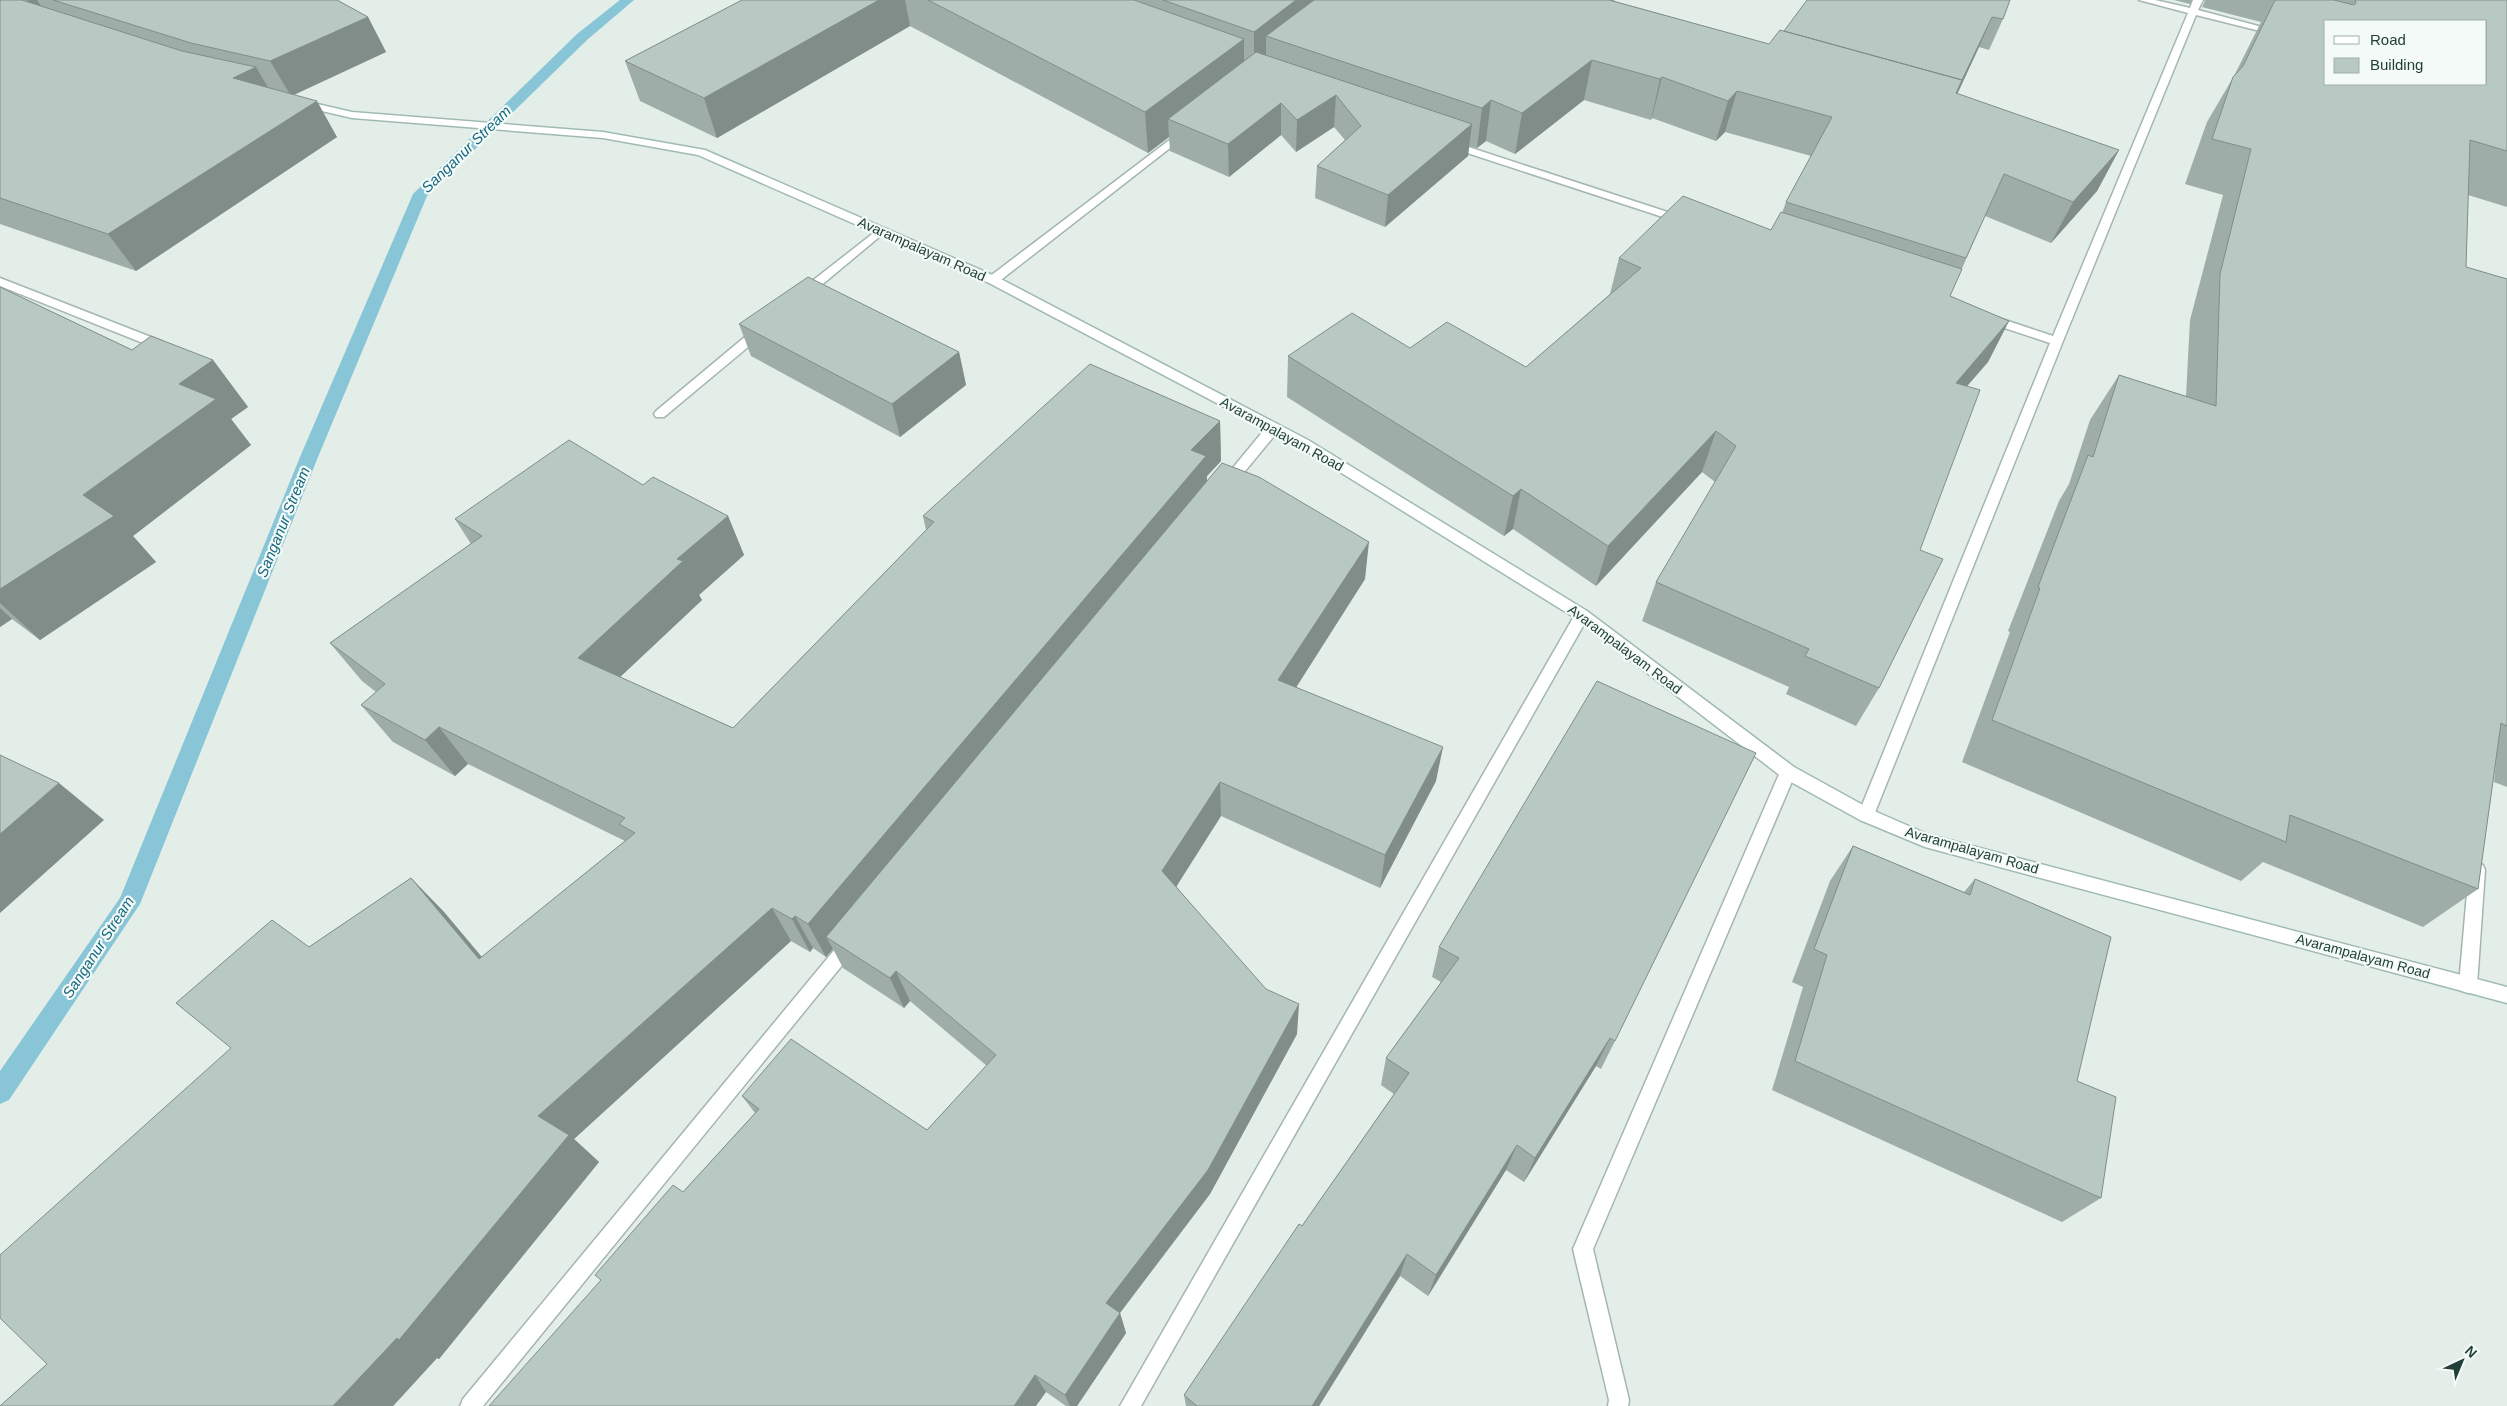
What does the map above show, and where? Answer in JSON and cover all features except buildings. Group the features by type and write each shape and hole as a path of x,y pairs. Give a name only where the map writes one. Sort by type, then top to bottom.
{"street":[{"path":"2144,0 2196,6 2288,35"},
{"path":"1866,815 2057,341 2124,166 2196,6"},
{"name":"Avarampalayam Road","path":"285,100 352,115 604,135 701,152 993,280 1303,443 1582,615 1788,772 1866,815 1925,840 2507,995"},
{"path":"993,280 1193,125"},
{"path":"1443,142 1698,225"},
{"path":"796,300 880,231"},
{"path":"0,282 157,344"},
{"path":"1972,313 2057,341"},
{"path":"660,414 774,319"},
{"path":"1217,497 1274,427"},
{"path":"1130,1406 1582,615"},
{"path":"1618,1406 1619,1400 1582,1249 1788,772"},
{"path":"2468,985 2478,857"},
{"path":"470,1406 862,928"}],"waterway":[{"name":"Sanganur Stream","path":"0,1092 129,904 309,457 420,194 582,37 628,0"}]}
